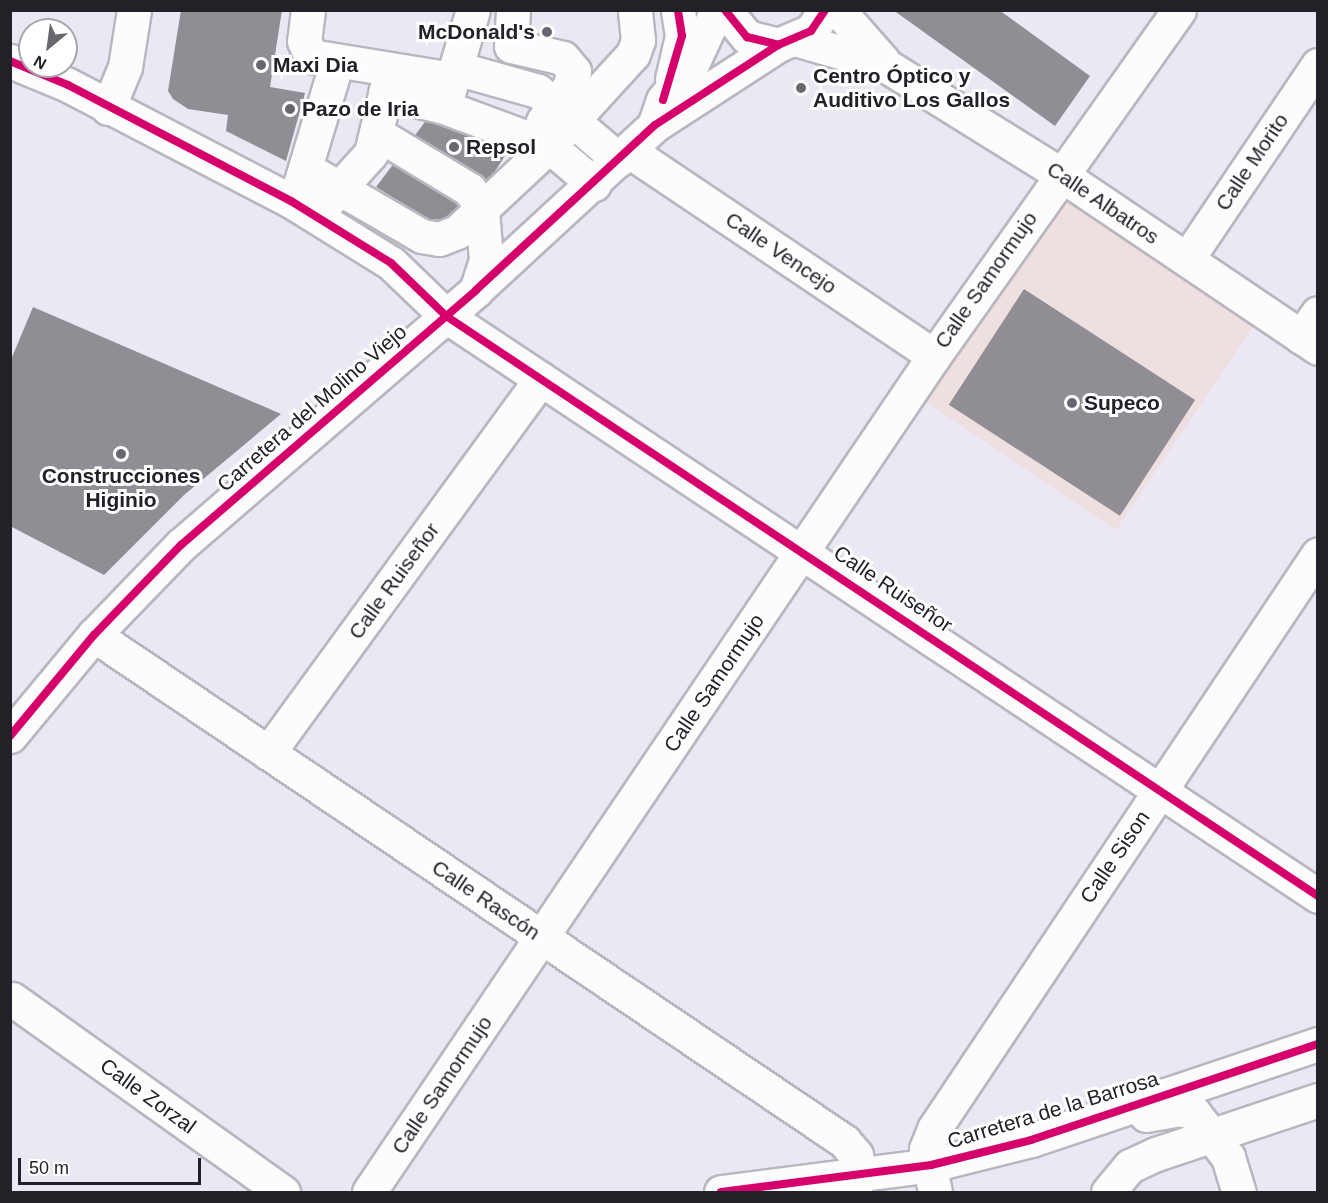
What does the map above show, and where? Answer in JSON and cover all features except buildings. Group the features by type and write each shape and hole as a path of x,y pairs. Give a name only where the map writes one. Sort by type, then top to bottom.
{"street":[{"path":"108,108 125,67 134,10"},
{"path":"308,10 308,52 388,81 451,84 539,142 594,184"},
{"path":"451,84 473,10"},
{"path":"513,10 511,46 563,58 572,66 566,111"},
{"path":"308,170 341,186 431,238 457,232 482,209 566,111 633,54 639,33 635,10"},
{"path":"659,112 682,36 678,10"},
{"path":"659,112 692,66 717,10"},
{"path":"725,10 747,37 788,42 885,65"},
{"path":"659,112 788,42 825,10"},
{"path":"838,10 885,65"},
{"name":"Calle Samormujo","path":"369,1192 934,356 1060,174 1179,10"},
{"name":"Calle Ruiseñor","path":"10,60 291,201 391,263 446,316 802,550 1317,896"},
{"path":"291,201 308,170 337,61"},
{"name":"Calle Albatros","path":"885,65 1060,174 1188,259 1312,333"},
{"name":"Calle Morito","path":"1188,259 1317,65"},
{"path":"319,219 341,186 371,153 388,81"},
{"name":"Calle Vencejo","path":"451,84 538,91 624,155 934,356"},
{"name":"Carretera del Molino Viejo","path":"10,736 94,635 181,545 477,290 624,155 659,112"},
{"path":"376,133 470,190 482,209 486,260 477,290"},
{"name":"Calle Ruiseñor","path":"268,753 541,380"},
{"name":"Calle Sison","path":"933,1179 926,1149 934,1129 1317,554"},
{"name":"Calle Rascón","path":"94,635 844,1141 856,1155 861,1177"},
{"name":"Calle Zorzal","path":"12,999 283,1192"},
{"name":"Carretera de la Barrosa","path":"721,1192 861,1177 933,1179 1112,1112 1317,1044"},
{"path":"1108,1192 1130,1166 1317,1100"},
{"path":"1112,1112 1134,1118 1180,1109 1194,1113 1209,1137 1228,1156 1239,1192"}],"shaded area":[{"path":"1062,197 1254,326 1116,530 924,401"}],"cycle path":[{"path":"663,100 682,36 678,10"},
{"path":"725,10 747,37 778,45 811,31 825,10"},
{"path":"10,736 94,635 181,545 476,290 655,125 778,45"},
{"path":"10,61 68,85 291,201 391,263 446,316 1318,896"},
{"path":"721,1192 931,1165 1031,1140 1318,1044"}],"place":[{"name":"McDonald's","path":"547,32"},
{"name":"Maxi Dia","path":"261,65"},
{"name":"Centro Óptico y Auditivo Los Gallos","path":"801,88"},
{"name":"Pazo de Iria","path":"290,109"},
{"name":"Repsol","path":"454,147"},
{"name":"Supeco","path":"1072,403"},
{"name":"Construcciones Higinio","path":"121,454"}]}
